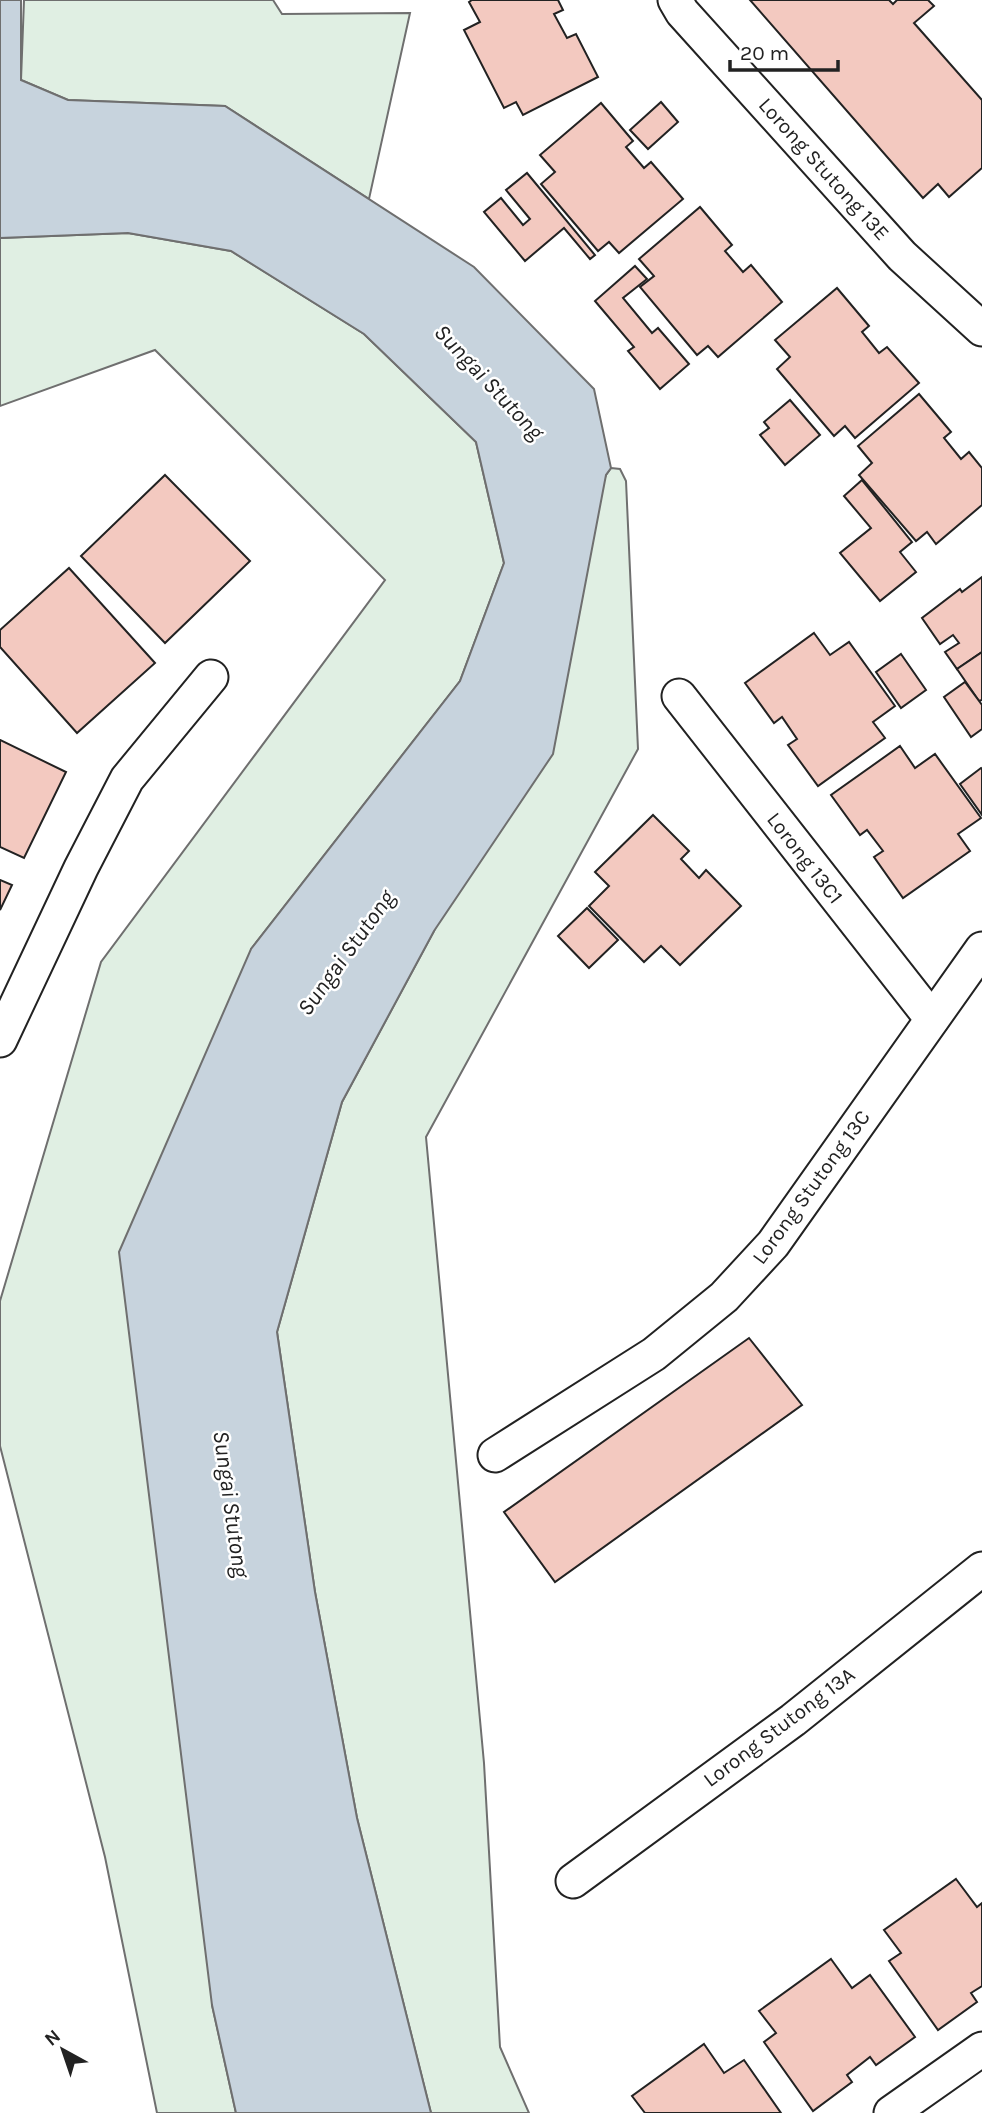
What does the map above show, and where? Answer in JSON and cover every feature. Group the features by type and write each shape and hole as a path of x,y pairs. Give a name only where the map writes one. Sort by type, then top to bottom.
{"street":[{"name":"Lorong Stutong 13E","path":"675,0 682,12 902,256 982,329"},
{"path":"0,1040 81,868 127,779 211,677"},
{"name":"Lorong 13C1","path":"678,696 932,1019"},
{"name":"Lorong Stutong 13C","path":"495,1455 654,1354 724,1297 773,1244 982,949"},
{"name":"Lorong Stutong 13A","path":"573,1881 793,1720 982,1569"},
{"path":"891,2113 982,2049"}],"green space":[{"path":"24,0 273,0 282,14 410,13 369,199 225,106 68,100 21,80"},
{"path":"128,233 231,251 364,334 476,442 504,563 460,681 251,949 212,2005 236,2113 157,2113 105,1857 0,1446 0,1301 101,962 385,580 155,350 0,406 0,238"},
{"path":"611,468 620,469 626,481 638,749 426,1137 484,1763 500,2047 529,2113 431,2113 357,1818 315,1592 277,1332 342,1102 434,931 606,475"}],"water":[{"name":"Sungai Stutong","path":"0,0 21,0 21,80 68,100 225,106 474,267 594,389 611,468 606,475 553,754 434,931 342,1102 277,1332 315,1592 357,1818 431,2113 236,2113 212,2005 119,1252 251,949 460,681 504,563 476,442 364,334 231,251 128,233 0,238"}],"building":[{"path":"558,0 563,10 554,14 567,38 576,34 598,77 523,115 516,102 504,108 464,30 480,22 469,2"},
{"path":"750,0 889,0 893,4 897,0 928,0 934,6 914,23 982,100 982,168 949,197 938,184 923,198"},
{"path":"661,102 678,122 648,149 630,130"},
{"path":"601,103 633,141 626,147 644,168 651,162 683,199 619,253 609,242 598,251 541,184 555,172 540,155"},
{"path":"527,173 595,255 590,259 564,228 525,261 484,212 501,198 523,225 530,219 506,190"},
{"path":"700,207 732,245 725,251 743,272 751,265 782,302 718,357 708,346 697,355 640,287 654,276 639,259"},
{"path":"635,266 647,279 623,298 652,333 658,328 689,364 660,389 628,351 634,347 595,301"},
{"path":"837,288 869,326 862,332 879,353 887,347 919,383 855,438 845,426 834,436 777,369 790,357 775,340"},
{"path":"919,394 951,432 944,438 961,459 969,452 982,468 982,505 936,544 927,532 916,541 859,475 872,463 858,446"},
{"path":"790,400 820,435 785,465 760,435 769,428 764,422"},
{"path":"165,475 250,561 165,643 81,556"},
{"path":"862,480 912,542 900,552 916,572 880,601 840,553 871,528 844,496"},
{"path":"69,568 155,663 77,733 0,647 0,630"},
{"path":"982,577 982,652 957,669 945,652 959,643 953,635 940,644 922,618 960,589 962,592"},
{"path":"814,633 830,655 849,642 895,706 873,722 885,738 818,786 788,745 797,739 782,717 774,723 745,683"},
{"path":"982,652 982,700 979,701 957,669"},
{"path":"901,654 926,690 901,708 876,672"},
{"path":"965,682 982,705 982,729 971,737 944,697"},
{"path":"0,740 66,772 24,858 0,847"},
{"path":"900,746 915,768 935,754 981,818 958,834 970,851 903,898 874,857 883,851 867,830 860,835 831,795"},
{"path":"982,769 982,815 960,784"},
{"path":"653,815 689,851 681,859 699,878 706,870 741,906 680,965 661,946 644,962 589,906 609,886 595,872"},
{"path":"0,880 12,885 0,910"},
{"path":"587,908 618,940 589,968 558,936"},
{"path":"749,1338 802,1405 555,1582 504,1512"},
{"path":"956,1879 977,1907 982,1903 982,1986 971,1993 977,2002 938,2030 889,1961 901,1953 884,1930"},
{"path":"831,1959 852,1988 870,1975 915,2037 876,2065 870,2057 847,2075 852,2082 813,2111 764,2042 776,2033 759,2011"},
{"path":"704,2044 724,2073 744,2060 781,2113 645,2113 632,2096"}]}
